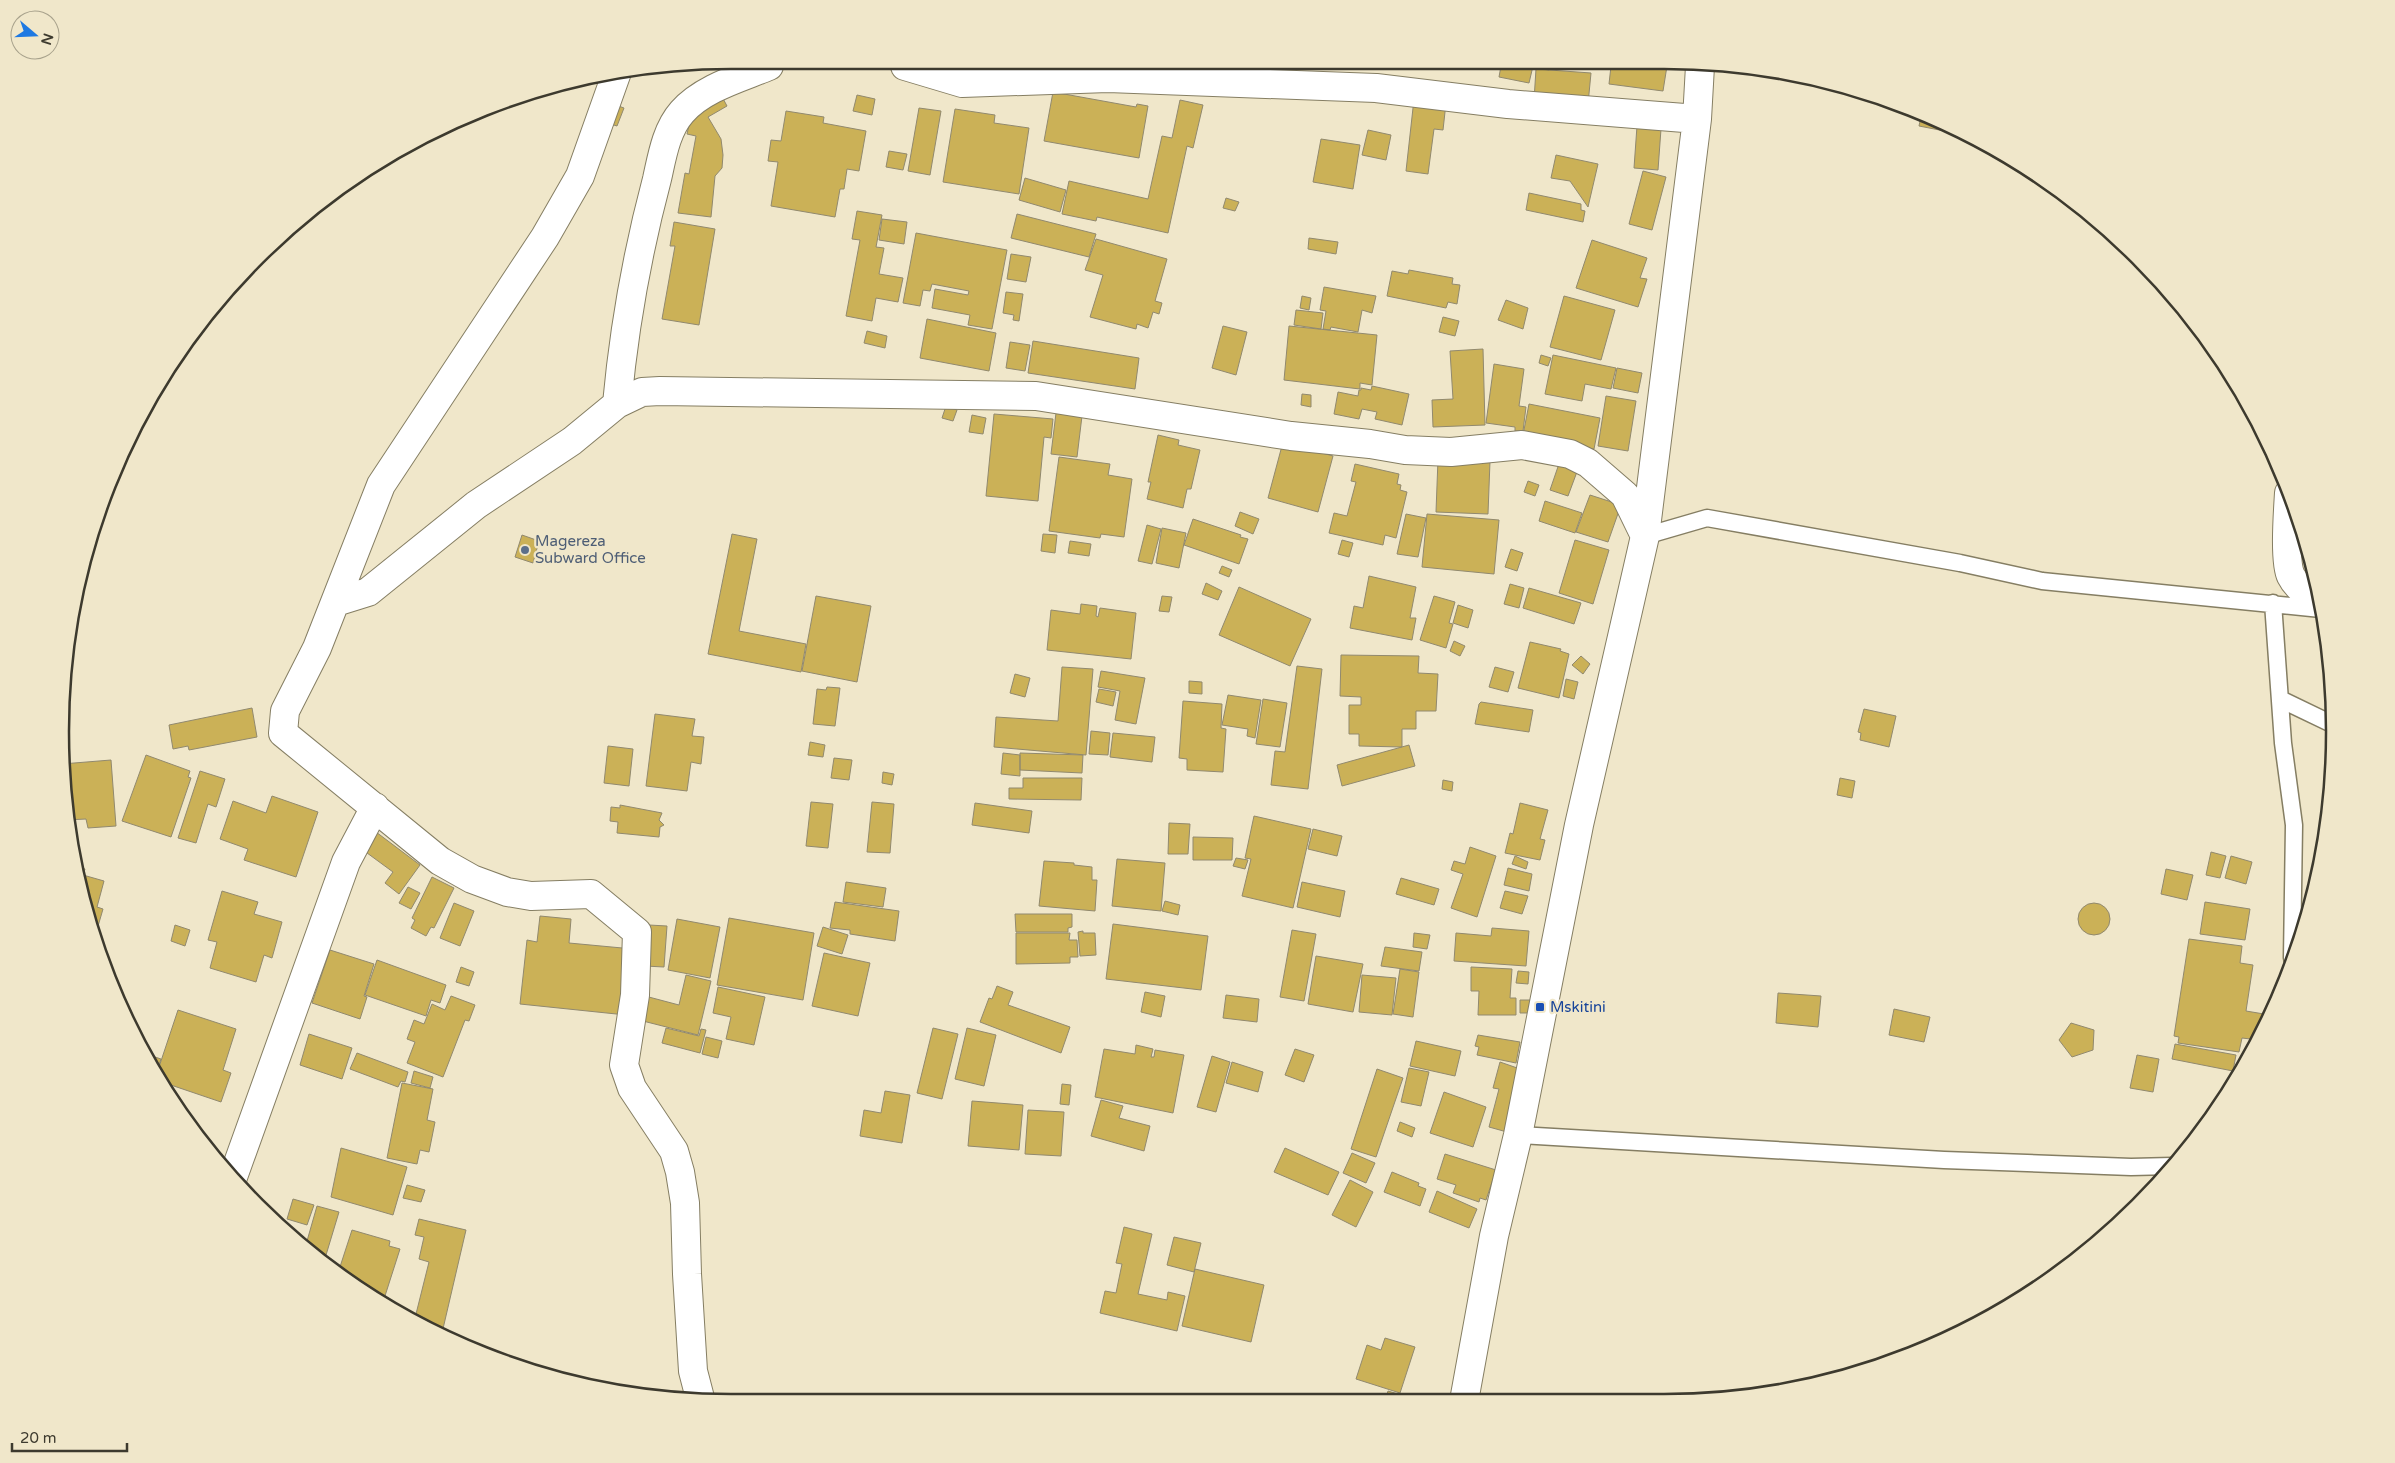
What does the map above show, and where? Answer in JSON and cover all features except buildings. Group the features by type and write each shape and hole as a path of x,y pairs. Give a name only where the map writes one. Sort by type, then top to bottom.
{"street":[{"path":"618,404 624,336 635,270 667,139 681,113 696,100 725,84 762,69"},
{"path":"915,69 962,83 1108,78 1376,88 1508,104 1697,119"},
{"path":"1465,1394 1494,1236 1518,1135 1579,825 1645,536 1697,119 1700,70"},
{"path":"614,79 576,182 545,237 381,485 317,648 285,712 282,733 440,861 472,879 507,892 531,896 592,894 636,932 635,995 624,1066 632,1088 674,1151 682,1179 685,1203 686,1274 693,1371 699,1393"},
{"path":"336,602 368,592 476,505 565,446 618,404 642,392 660,391 1036,396 1291,436 1370,444 1405,450 1451,452 1489,446 1522,445 1570,454 1588,462 1625,495 1645,536"},
{"path":"2288,509 2286,528 2290,574 2302,591 2313,598"},
{"path":"235,1170 346,862 375,807"}],"lane":[{"path":"1645,536 1707,518 1960,563 2042,581 2315,608"},
{"path":"2273,603 2280,672 2280,699 2294,825 2292,941"},
{"path":"2280,699 2326,721"},
{"path":"1518,1135 1944,1160 2164,1166"}],"place":[{"name":"Magereza Subward Office","path":"525,550"},
{"name":"Mskitini","path":"1540,1007"}]}
